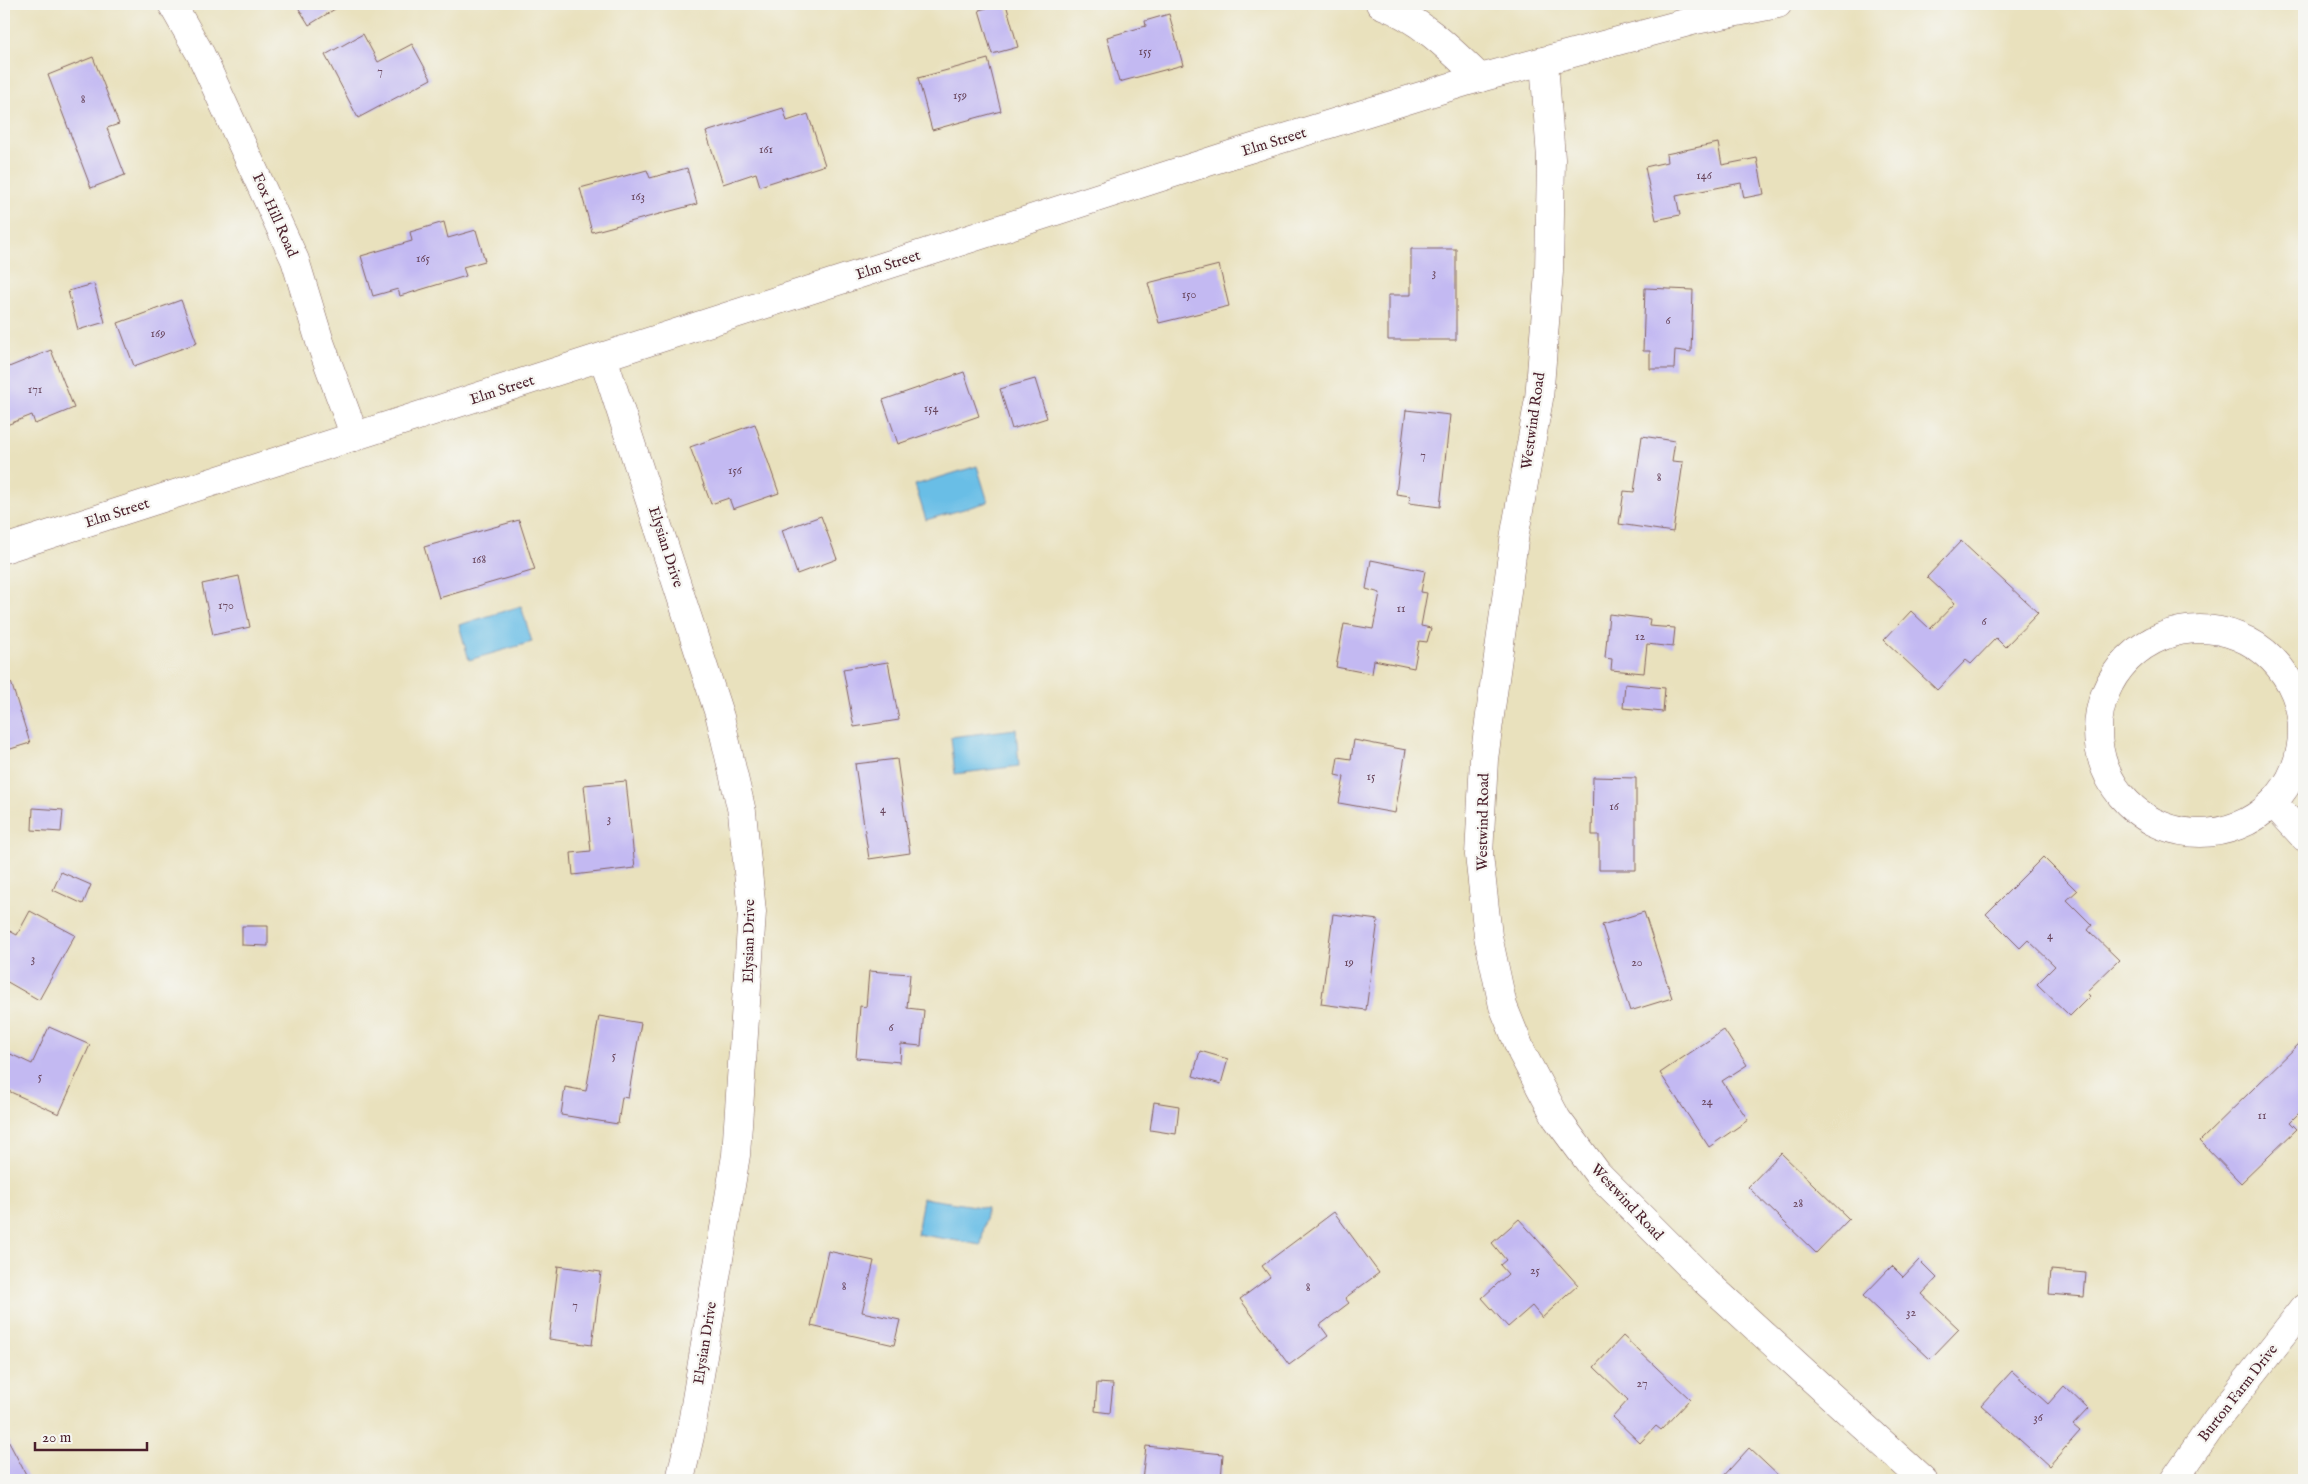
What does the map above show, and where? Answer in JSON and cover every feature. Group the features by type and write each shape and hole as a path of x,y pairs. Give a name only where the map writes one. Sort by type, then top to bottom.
{"street":[{"name":"Fox Hill Road","path":"172,4 201,55 295,260 320,342 354,437"},
{"path":"1380,4 1393,9 1438,37 1480,78"},
{"name":"Elm Street","path":"4,549 1214,160 1480,78 1696,20 1778,4"},
{"name":"Westwind Road","path":"1544,61 1551,159 1549,272 1539,399 1514,542 1484,759 1479,855 1488,936 1503,1006 1522,1053 1557,1119 1598,1174 1705,1281 1923,1480"},
{"name":"Elysian Drive","path":"603,358 720,717 742,812 752,912 736,1155 690,1436 680,1480"},
{"path":"2192,628 2227,632 2260,647 2284,672 2300,704 2302,740 2293,774 2273,804 2247,823 2216,832 2184,833 2154,823 2128,804 2108,778 2098,748 2098,716 2107,685 2128,656 2158,636 2192,628"},
{"path":"2273,804 2304,837"},
{"name":"Burton Farm Drive","path":"2174,1480 2216,1420 2304,1308"}],"water":[{"path":"977,466 988,502 926,520 915,485"},
{"path":"521,606 532,642 469,660 459,625"},
{"path":"1016,729 1019,766 955,774 951,737"},
{"path":"923,1198 987,1208 981,1245 917,1234"}],"building":[{"path":"296,4 343,4 309,25"},
{"path":"1006,4 1018,47 992,54 979,10"},
{"path":"1169,14 1183,65 1119,82 1107,37 1146,26 1145,21"},
{"path":"363,34 378,62 412,44 431,79 358,118 325,55"},
{"path":"93,57 119,124 107,128 125,175 91,188 48,75"},
{"path":"988,59 1001,111 932,130 918,78"},
{"path":"783,108 787,121 808,114 825,165 760,186 756,173 723,184 706,132"},
{"path":"1718,143 1722,165 1757,158 1764,194 1744,198 1741,183 1676,196 1680,215 1656,220 1645,167 1667,162 1666,154"},
{"path":"687,168 697,204 592,232 580,188 647,170 650,178"},
{"path":"444,222 448,238 476,230 485,261 463,267 466,276 400,296 398,289 373,296 361,256 412,241 410,232"},
{"path":"1411,249 1456,249 1456,340 1388,340 1388,295 1411,295"},
{"path":"1219,265 1229,306 1159,323 1148,283"},
{"path":"94,284 105,322 78,330 68,291"},
{"path":"1645,288 1693,290 1691,352 1675,350 1674,369 1650,369 1650,351 1643,351"},
{"path":"181,300 197,343 134,366 118,323"},
{"path":"51,350 74,408 35,424 32,415 4,426 4,369"},
{"path":"964,372 979,416 898,444 883,400"},
{"path":"1035,379 1047,418 1012,429 1000,389"},
{"path":"1406,410 1450,415 1440,507 1409,503 1410,496 1396,494"},
{"path":"755,424 779,493 733,509 729,498 711,504 690,447"},
{"path":"1642,436 1675,441 1672,461 1683,462 1673,532 1619,524 1624,491 1634,492"},
{"path":"821,516 837,559 797,574 782,530"},
{"path":"519,520 535,570 439,598 424,547"},
{"path":"1961,541 2038,613 2005,647 1996,638 1971,664 1966,660 1937,690 1884,640 1911,611 1930,629 1955,603 1927,577"},
{"path":"1371,560 1425,571 1421,592 1427,593 1421,626 1431,628 1427,642 1419,641 1414,668 1374,660 1372,674 1336,667 1344,624 1373,629 1380,593 1366,589"},
{"path":"239,576 250,627 213,635 202,584"},
{"path":"1609,614 1650,619 1649,626 1675,628 1673,647 1647,644 1644,673 1611,670 1612,659 1605,658"},
{"path":"888,662 899,720 854,727 843,669"},
{"path":"11,682 30,743 4,751 4,684"},
{"path":"1625,684 1665,688 1663,712 1623,708"},
{"path":"1354,740 1406,750 1395,813 1339,803 1344,777 1335,775 1338,757 1351,759"},
{"path":"897,759 910,853 869,859 855,764"},
{"path":"1593,777 1636,778 1636,870 1599,870 1599,835 1592,835"},
{"path":"626,781 635,868 573,875 571,853 591,851 584,785"},
{"path":"33,808 63,810 61,832 32,830"},
{"path":"2043,857 2077,891 2067,900 2092,925 2088,930 2119,960 2086,992 2090,996 2070,1016 2037,984 2055,966 2028,940 2020,948 1986,914"},
{"path":"61,872 91,885 83,904 53,890"},
{"path":"30,911 75,935 39,1000 4,980 4,928 17,935"},
{"path":"1644,912 1672,998 1630,1011 1602,925"},
{"path":"1333,914 1378,920 1366,1010 1321,1004"},
{"path":"242,926 268,926 268,946 242,945"},
{"path":"869,971 910,974 907,1008 924,1010 921,1046 901,1044 900,1062 856,1058 860,1006 866,1007"},
{"path":"599,1016 641,1023 628,1098 622,1097 618,1124 561,1115 565,1087 586,1091"},
{"path":"49,1027 90,1045 59,1114 4,1089 4,1051 32,1064"},
{"path":"1724,1030 1747,1065 1722,1081 1748,1120 1709,1147 1660,1073"},
{"path":"2304,1039 2304,1108 2290,1122 2297,1129 2241,1183 2200,1141"},
{"path":"1200,1051 1228,1059 1221,1084 1193,1076"},
{"path":"1154,1102 1179,1106 1176,1134 1150,1130"},
{"path":"1781,1153 1849,1219 1816,1253 1748,1187"},
{"path":"1334,1212 1379,1273 1345,1298 1349,1303 1320,1325 1328,1336 1289,1365 1240,1299 1270,1277 1262,1266"},
{"path":"1519,1219 1578,1285 1542,1318 1532,1306 1508,1327 1482,1298 1508,1274 1500,1265 1506,1260 1492,1243"},
{"path":"828,1251 874,1261 862,1312 900,1320 894,1345 811,1326"},
{"path":"1919,1260 1937,1278 1922,1294 1959,1329 1930,1359 1863,1296 1892,1266 1903,1277"},
{"path":"558,1266 601,1272 592,1345 549,1339"},
{"path":"2051,1270 2086,1273 2084,1297 2049,1294"},
{"path":"1623,1336 1690,1399 1661,1430 1656,1426 1640,1443 1613,1417 1628,1400 1594,1367"},
{"path":"2012,1371 2048,1404 2064,1386 2088,1409 2073,1425 2080,1431 2049,1466 1981,1405"},
{"path":"1097,1383 1113,1384 1110,1413 1095,1411"},
{"path":"4,1433 29,1480 4,1480"},
{"path":"1146,1446 1223,1454 1221,1480 1142,1480"},
{"path":"1749,1448 1783,1480 1720,1480"}]}
